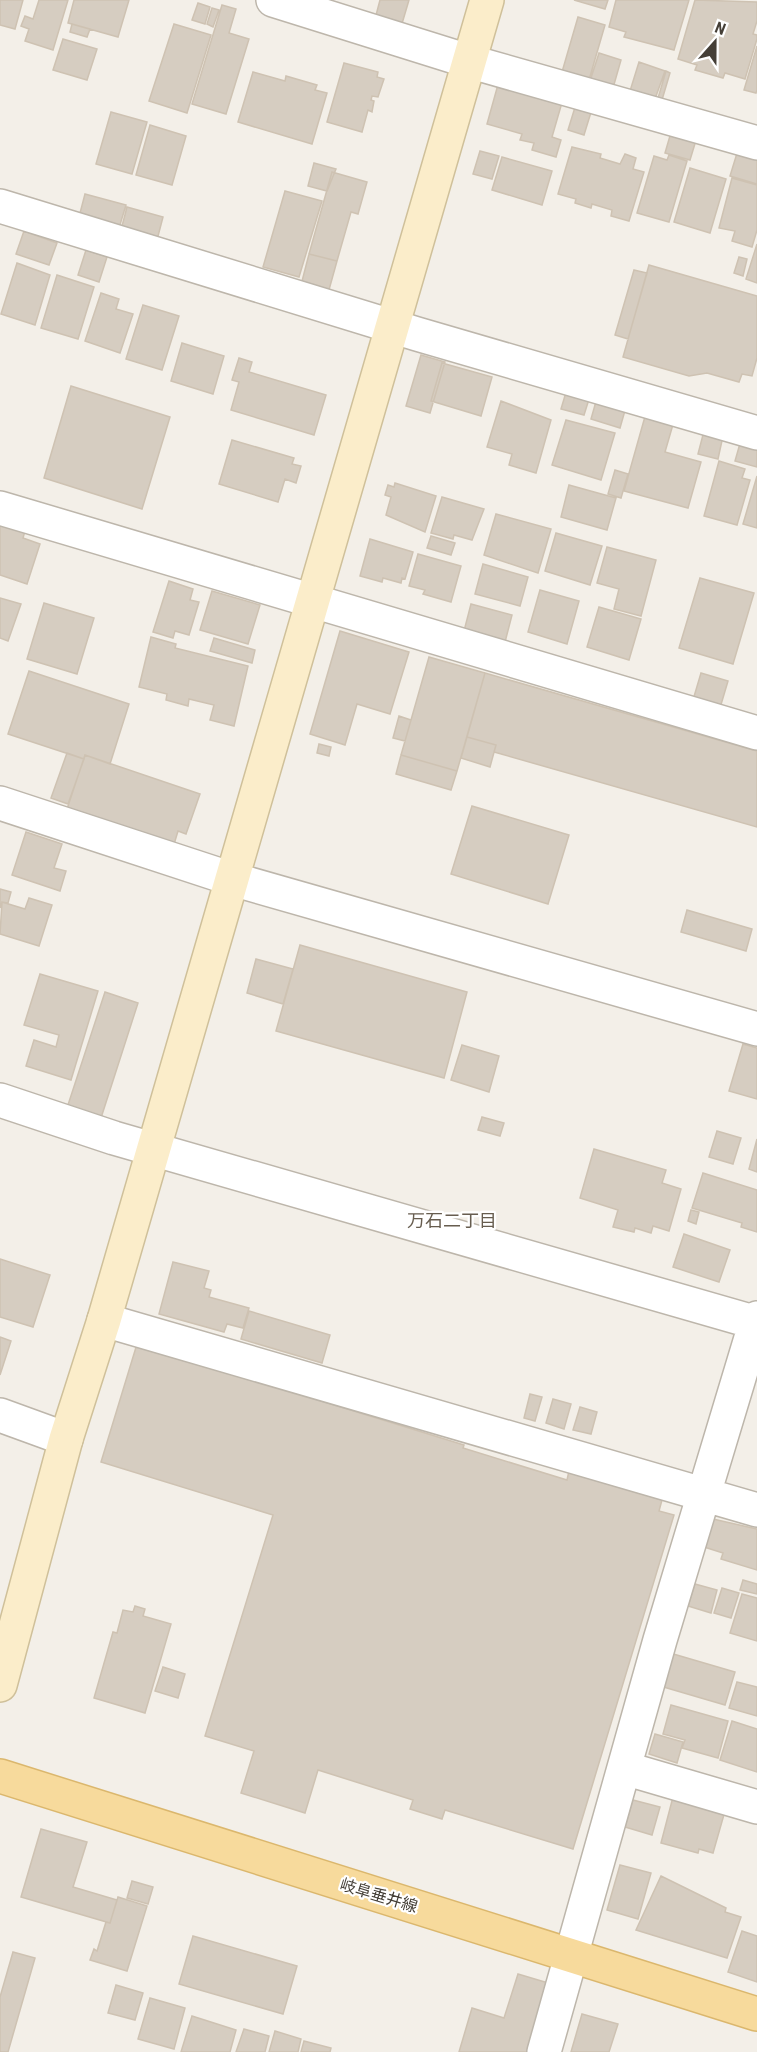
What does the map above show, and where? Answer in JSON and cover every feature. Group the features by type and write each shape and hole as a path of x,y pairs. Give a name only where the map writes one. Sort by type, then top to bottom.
{"main road":[{"name":"岐阜垂井線","path":"0,1776 757,2014"}],"street":[{"path":"273,0 468,61 757,143"},
{"path":"0,1684 66,1438 104,1320 154,1150 487,0"},
{"path":"0,206 391,326 757,433"},
{"path":"0,508 311,603 757,733"},
{"path":"0,803 232,879 757,1029"},
{"path":"0,1100 154,1150 757,1321 703,1495 595,1864 573,1955 544,2052"},
{"path":"104,1320 757,1510"},
{"path":"0,1415 66,1438"},
{"path":"624,1768 757,1807"}],"building":[{"path":"0,0 23,0 15,29 0,25"},
{"path":"39,0 68,0 53,50 25,41 29,29 21,26 25,16 33,19"},
{"path":"74,0 129,0 118,37 68,23"},
{"path":"380,0 409,0 401,27 375,19"},
{"path":"574,0 608,0 605,9"},
{"path":"616,0 689,0 674,50 624,37 626,32 609,27"},
{"path":"695,0 757,2 757,21 753,34 757,35 757,39 745,79 725,73 723,78 695,70 697,65 678,59"},
{"path":"198,3 210,7 205,24 192,20"},
{"path":"222,5 236,9 229,33 249,39 226,114 192,104"},
{"path":"212,8 219,10 213,27 207,24"},
{"path":"578,17 605,25 589,80 562,72"},
{"path":"72,24 90,29 87,37 70,32"},
{"path":"174,24 211,35 187,113 149,101"},
{"path":"63,39 97,49 87,80 53,70"},
{"path":"757,46 757,90 756,93 744,90"},
{"path":"599,53 621,60 613,88 590,81"},
{"path":"639,62 665,71 655,99 630,91"},
{"path":"344,63 378,72 377,77 384,79 378,97 372,96 371,100 374,101 372,112 368,110 362,132 327,122"},
{"path":"666,71 670,73 662,100 658,98"},
{"path":"253,72 285,81 286,76 317,85 315,90 327,93 312,144 238,122"},
{"path":"499,81 563,99 552,137 561,140 556,157 532,150 534,143 520,140 522,134 487,124"},
{"path":"576,104 592,109 584,135 568,130"},
{"path":"111,112 147,122 132,174 96,164"},
{"path":"150,125 186,136 172,185 136,175"},
{"path":"672,129 697,137 690,160 665,153"},
{"path":"572,147 601,154 600,158 620,164 625,154 636,158 633,169 644,172 629,221 611,216 612,210 592,204 591,208 575,203 576,199 558,194"},
{"path":"738,150 757,155 757,184 730,176"},
{"path":"480,151 499,156 492,179 473,174"},
{"path":"669,155 687,161 669,222 637,213 654,156 667,160"},
{"path":"502,157 552,171 542,205 492,190"},
{"path":"314,163 336,169 327,191 308,186"},
{"path":"690,168 726,179 710,233 674,222"},
{"path":"332,172 367,182 358,214 351,212 337,261 309,254"},
{"path":"732,178 757,185 757,230 752,247 732,241 735,231 719,228"},
{"path":"285,191 322,201 299,277 263,267"},
{"path":"85,194 126,205 119,228 79,217"},
{"path":"127,207 163,217 157,240 121,230"},
{"path":"24,231 57,243 49,265 16,254"},
{"path":"757,244 757,283 746,279"},
{"path":"86,250 107,257 99,282 78,275"},
{"path":"309,254 337,261 327,297 300,289"},
{"path":"739,257 747,259 743,276 734,273"},
{"path":"17,263 50,275 35,325 1,314"},
{"path":"649,265 757,296 757,358 752,376 742,374 739,382 707,373 689,376 623,357"},
{"path":"634,270 647,273 628,339 615,335"},
{"path":"57,275 94,287 78,339 41,328"},
{"path":"101,293 119,299 116,309 133,314 120,353 85,341"},
{"path":"143,305 179,316 162,370 126,359"},
{"path":"182,343 224,356 213,394 171,381"},
{"path":"421,355 445,362 430,413 406,406"},
{"path":"239,358 252,362 249,372 326,395 314,435 231,410 239,382 232,380"},
{"path":"442,363 492,377 481,416 431,401"},
{"path":"71,386 170,417 142,509 44,478"},
{"path":"567,389 590,396 584,415 561,409"},
{"path":"597,398 626,407 620,428 591,419"},
{"path":"501,401 551,420 536,473 509,465 512,454 487,447"},
{"path":"646,413 674,421 665,452 701,462 688,508 624,491"},
{"path":"566,420 615,433 601,480 552,465"},
{"path":"704,431 723,436 718,459 698,454"},
{"path":"232,440 294,458 292,464 301,466 296,483 285,479 278,502 219,484"},
{"path":"741,440 757,444 757,467 735,461"},
{"path":"719,461 745,469 742,478 750,480 737,525 704,516"},
{"path":"615,470 628,474 621,498 608,494"},
{"path":"757,476 757,528 743,524"},
{"path":"395,483 436,496 425,532 386,515 391,497 385,495 388,485 394,487"},
{"path":"569,485 616,498 607,530 561,517"},
{"path":"442,497 484,509 472,540 454,535 453,539 431,533"},
{"path":"496,514 551,529 538,573 484,555"},
{"path":"0,523 25,531 23,538 40,544 27,584 0,575"},
{"path":"556,533 602,546 590,585 545,571"},
{"path":"431,536 455,543 451,555 427,548"},
{"path":"370,539 413,552 405,579 402,578 401,583 383,578 382,582 360,576"},
{"path":"607,547 656,560 641,616 614,609 619,589 597,583"},
{"path":"418,554 461,566 451,602 423,594 425,590 409,586"},
{"path":"483,564 528,577 520,606 475,594"},
{"path":"700,578 754,593 733,664 679,648"},
{"path":"169,581 193,589 190,600 199,602 189,635 175,631 173,638 153,632"},
{"path":"540,590 579,601 567,644 528,632"},
{"path":"212,591 260,605 248,644 200,630"},
{"path":"0,598 21,604 8,641 0,638"},
{"path":"44,603 94,618 77,674 27,659"},
{"path":"471,604 512,615 505,642 464,631"},
{"path":"599,607 641,619 629,660 587,647"},
{"path":"340,631 409,652 390,714 357,704 345,745 310,734"},
{"path":"151,637 176,644 175,648 248,666 234,726 210,720 214,705 189,699 188,706 166,700 167,694 139,687"},
{"path":"214,638 255,650 252,663 210,651"},
{"path":"429,657 485,673 457,771 401,755"},
{"path":"29,671 129,704 110,764 85,755 84,759 8,734"},
{"path":"485,673 757,751 757,827 494,752 496,745 467,737"},
{"path":"701,673 728,681 720,708 693,700"},
{"path":"399,716 411,720 405,741 393,738"},
{"path":"467,737 496,745 490,767 461,758"},
{"path":"319,744 331,747 329,756 317,753"},
{"path":"67,753 84,759 68,804 51,798"},
{"path":"85,755 200,794 186,834 178,831 172,851 65,815"},
{"path":"401,755 457,771 451,790 396,774"},
{"path":"472,806 569,835 548,904 451,874"},
{"path":"26,832 62,844 54,868 66,871 60,891 12,875"},
{"path":"0,889 11,892 8,903 2,902 0,908"},
{"path":"29,898 52,905 39,946 0,934 2,902 25,909"},
{"path":"687,910 752,929 746,951 681,932"},
{"path":"300,945 467,992 444,1078 276,1031"},
{"path":"256,959 293,969 283,1004 247,993"},
{"path":"40,974 98,991 71,1080 26,1066 34,1040 56,1047 59,1035 24,1025"},
{"path":"105,992 138,1003 100,1121 66,1111"},
{"path":"743,1044 757,1048 757,1099 729,1091"},
{"path":"462,1045 499,1056 489,1092 451,1080"},
{"path":"482,1117 504,1123 500,1136 478,1130"},
{"path":"717,1131 741,1138 733,1164 709,1157"},
{"path":"757,1139 757,1172 749,1169"},
{"path":"594,1149 666,1170 662,1183 681,1189 669,1231 653,1226 651,1233 635,1228 634,1232 613,1227 618,1210 580,1198"},
{"path":"703,1173 757,1190 757,1232 741,1227 742,1223 692,1208"},
{"path":"691,1210 699,1212 696,1224 688,1221"},
{"path":"684,1234 730,1250 719,1282 673,1267"},
{"path":"0,1259 50,1275 33,1327 0,1317"},
{"path":"173,1262 209,1271 204,1288 211,1290 209,1297 249,1308 243,1328 227,1324 224,1332 159,1314"},
{"path":"249,1311 330,1335 322,1363 241,1339"},
{"path":"0,1337 11,1341 0,1375"},
{"path":"137,1344 464,1445 463,1448 567,1480 569,1471 662,1500 659,1511 674,1515 573,1849 445,1810 442,1819 410,1809 413,1800 318,1770 305,1813 241,1793 254,1751 205,1736 273,1515 101,1462"},
{"path":"530,1394 542,1397 535,1421 524,1418"},
{"path":"553,1399 571,1404 564,1429 546,1423"},
{"path":"580,1407 597,1412 591,1434 573,1430"},
{"path":"713,1519 757,1529 757,1570 721,1559 723,1553 704,1547"},
{"path":"743,1580 757,1584 757,1594 740,1590"},
{"path":"695,1584 717,1590 711,1613 688,1606"},
{"path":"722,1588 739,1593 731,1618 714,1613"},
{"path":"742,1594 757,1598 757,1641 730,1633"},
{"path":"135,1606 145,1609 143,1616 171,1624 145,1713 94,1698 113,1632 117,1633 123,1610 133,1612"},
{"path":"670,1653 735,1672 725,1705 660,1686"},
{"path":"163,1667 185,1674 178,1698 155,1691"},
{"path":"737,1682 757,1687 757,1716 729,1708"},
{"path":"671,1705 728,1721 718,1758 682,1748 685,1740 663,1734"},
{"path":"732,1721 757,1729 757,1772 720,1760"},
{"path":"655,1734 683,1742 677,1763 649,1754"},
{"path":"673,1797 725,1811 713,1853 699,1849 698,1853 661,1843"},
{"path":"633,1800 660,1807 652,1835 625,1827"},
{"path":"41,1829 87,1842 73,1887 117,1900 110,1923 21,1897"},
{"path":"620,1865 651,1873 638,1919 607,1910"},
{"path":"661,1876 726,1908 725,1912 741,1917 727,1958 636,1930"},
{"path":"132,1881 153,1887 148,1904 127,1898"},
{"path":"118,1897 147,1906 127,1971 90,1960 94,1949 97,1951 106,1922 110,1923"},
{"path":"742,1931 757,1936 757,1982 728,1972"},
{"path":"193,1936 297,1966 283,2014 179,1984"},
{"path":"13,1952 35,1958 8,2052 0,2052 0,1997"},
{"path":"518,1974 555,1985 534,2052 459,2052 472,2008 504,2018"},
{"path":"116,1985 143,1993 135,2020 108,2013"},
{"path":"150,1998 185,2008 174,2049 138,2039"},
{"path":"582,2014 618,2024 609,2052 571,2052"},
{"path":"192,2016 236,2030 230,2052 181,2052"},
{"path":"244,2029 269,2036 265,2052 236,2052"},
{"path":"275,2031 301,2039 298,2052 269,2052"},
{"path":"304,2041 331,2048 330,2052 301,2052"}],"district":[{"name":"万石二丁目","path":"452,1221"}]}
